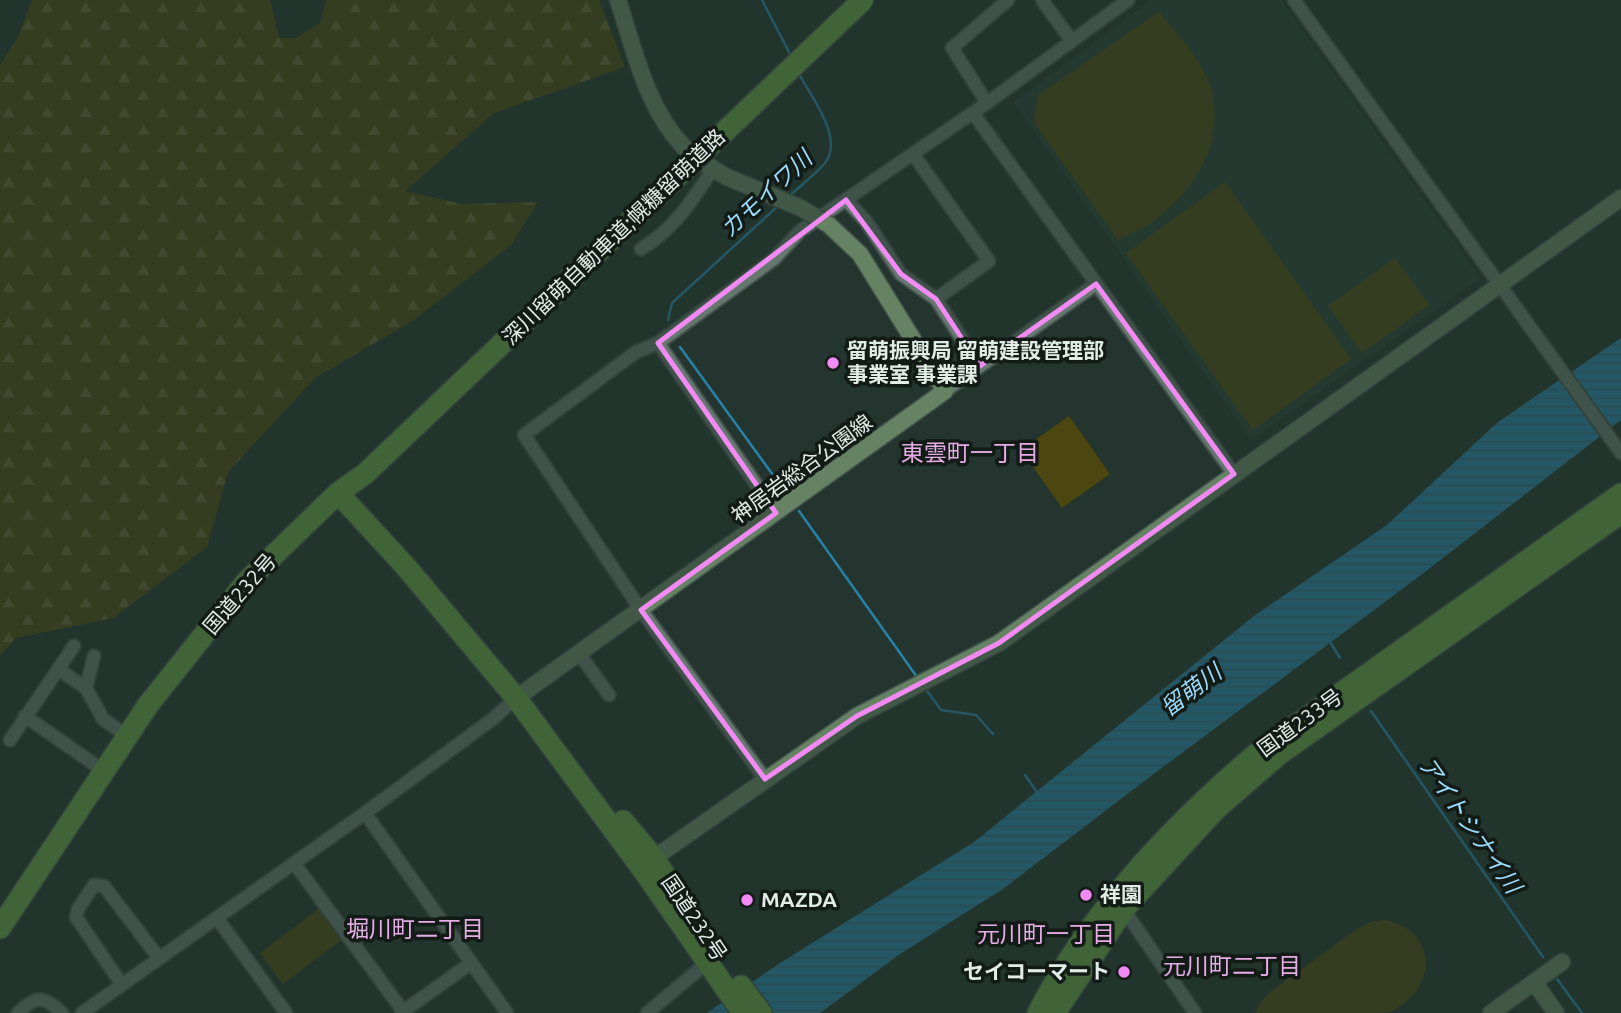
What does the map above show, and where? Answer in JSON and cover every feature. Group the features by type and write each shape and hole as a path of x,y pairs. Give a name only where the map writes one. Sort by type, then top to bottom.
{"highway":[{"name":"深川留萌自動車道;幌糠留萌道路","path":"338,493 675,173 852,0"},
{"name":"深川留萌自動車道;幌糠留萌道路","path":"675,173 863,0"},
{"name":"国道232号","path":"0,928 148,705 246,582 338,493 469,640 516,698 537,714 648,863 743,1013"},
{"name":"国道233号","path":"1055,1013 1119,904 1129,878 1207,796 1261,750 1621,494"},
{"name":"国道233号","path":"1038,1013 1056,979 1119,904 1216,809 1278,755 1621,513"},
{"name":"国道232号","path":"717,969 761,1013"}],"street":[{"path":"618,0 638,63 658,111 684,147 720,173 801,208 829,225 860,254 945,391 1096,284"},
{"path":"987,103 952,48 1008,0"},
{"path":"1042,0 1071,40"},
{"path":"765,779 641,610 524,435 636,352 658,343 774,259 800,231 973,113 1128,0"},
{"path":"1294,0 1621,453"},
{"path":"973,113 1234,474"},
{"path":"913,154 989,261 936,299"},
{"path":"641,249 660,237 720,173"},
{"path":"648,863 857,716 999,643 1621,198"},
{"path":"846,200 866,221 901,274 936,299 980,366"},
{"path":"658,343 776,513"},
{"name":"神居岩総合公園線","path":"516,698 580,655 945,391"},
{"path":"10,740 74,646"},
{"path":"580,655 609,695"},
{"path":"86,688 94,656"},
{"path":"58,669 86,688 103,719 127,736"},
{"path":"82,1013 365,813 494,718 516,698"},
{"path":"25,716 104,771"},
{"path":"365,813 507,1013"},
{"path":"294,863 402,1012 471,963"},
{"path":"122,985 76,917 78,909 94,885 104,886 159,958"},
{"path":"1119,904 1195,1013"},
{"path":"217,918 286,1013"},
{"path":"1491,1013 1562,962"},
{"path":"647,1013 717,969"},
{"path":"1534,982 1556,1013"},
{"path":"18,1013 32,1000 39,999 55,1006 62,1013"}],"highlighted area":[{"path":"846,200 901,274 936,299 980,366 1096,284 1234,474 999,643 857,716 765,779 641,610 776,513 658,343"}],"shaded area":[{"path":"1151,0 1281,0 1480,278 1251,440 1014,102"}],"green space":[{"path":"32,0 270,0 279,38 296,38 320,23 327,0 599,0 625,67 494,113 405,191 462,204 538,202 511,245 414,320 315,378 228,472 207,547 113,618 16,638 0,656 0,65 17,39"},
{"path":"1159,12 1193,54 1209,83 1214,104 1211,143 1204,162 1182,195 1148,225 1118,240 1034,122 1038,95"},
{"path":"1225,182 1351,359 1253,430 1126,253"},
{"path":"1395,258 1429,305 1362,353 1328,306"},
{"path":"1069,416 1110,474 1062,508 1021,450"},
{"path":"321,907 344,938 283,984 260,953"},
{"path":"1385,920 1414,934 1426,961 1423,979 1418,988 1398,1008 1379,1013 1255,1013 1270,992 1357,929 1370,922"}],"water":[{"name":"留萌川","path":"1621,338 1621,420 1421,575 1003,889 900,954 820,1013 707,1013 777,965 974,842 1254,616 1387,525 1498,422"}],"waterway":[{"name":"カモイワ川","path":"762,0 791,56"},
{"name":"カモイワ川","path":"788,197 825,163 830,153 831,141 823,116 798,72"},
{"name":"カモイワ川","path":"668,320 672,303 778,206"},
{"name":"カモイワ川","path":"680,347 786,493"},
{"name":"カモイワ川","path":"799,511 917,677"},
{"name":"アイトシナイ川","path":"1329,640 1340,658"},
{"name":"カモイワ川","path":"925,688 941,710 976,715 993,734"},
{"name":"アイトシナイ川","path":"1371,711 1543,957"},
{"name":"カモイワ川","path":"1025,775 1037,792"},
{"name":"アイトシナイ川","path":"1557,979 1582,1013"}],"place":[{"name":"留萌振興局 留萌建設管理部 事業室 事業課","path":"833,363"},
{"name":"祥園","path":"1086,895"},
{"name":"MAZDA","path":"747,900"},
{"name":"セイコーマート","path":"1124,972"}],"district":[{"name":"東雲町一丁目","path":"970,453"},
{"name":"堀川町二丁目","path":"415,929"},
{"name":"元川町一丁目","path":"1046,934"},
{"name":"元川町二丁目","path":"1232,966"}]}
